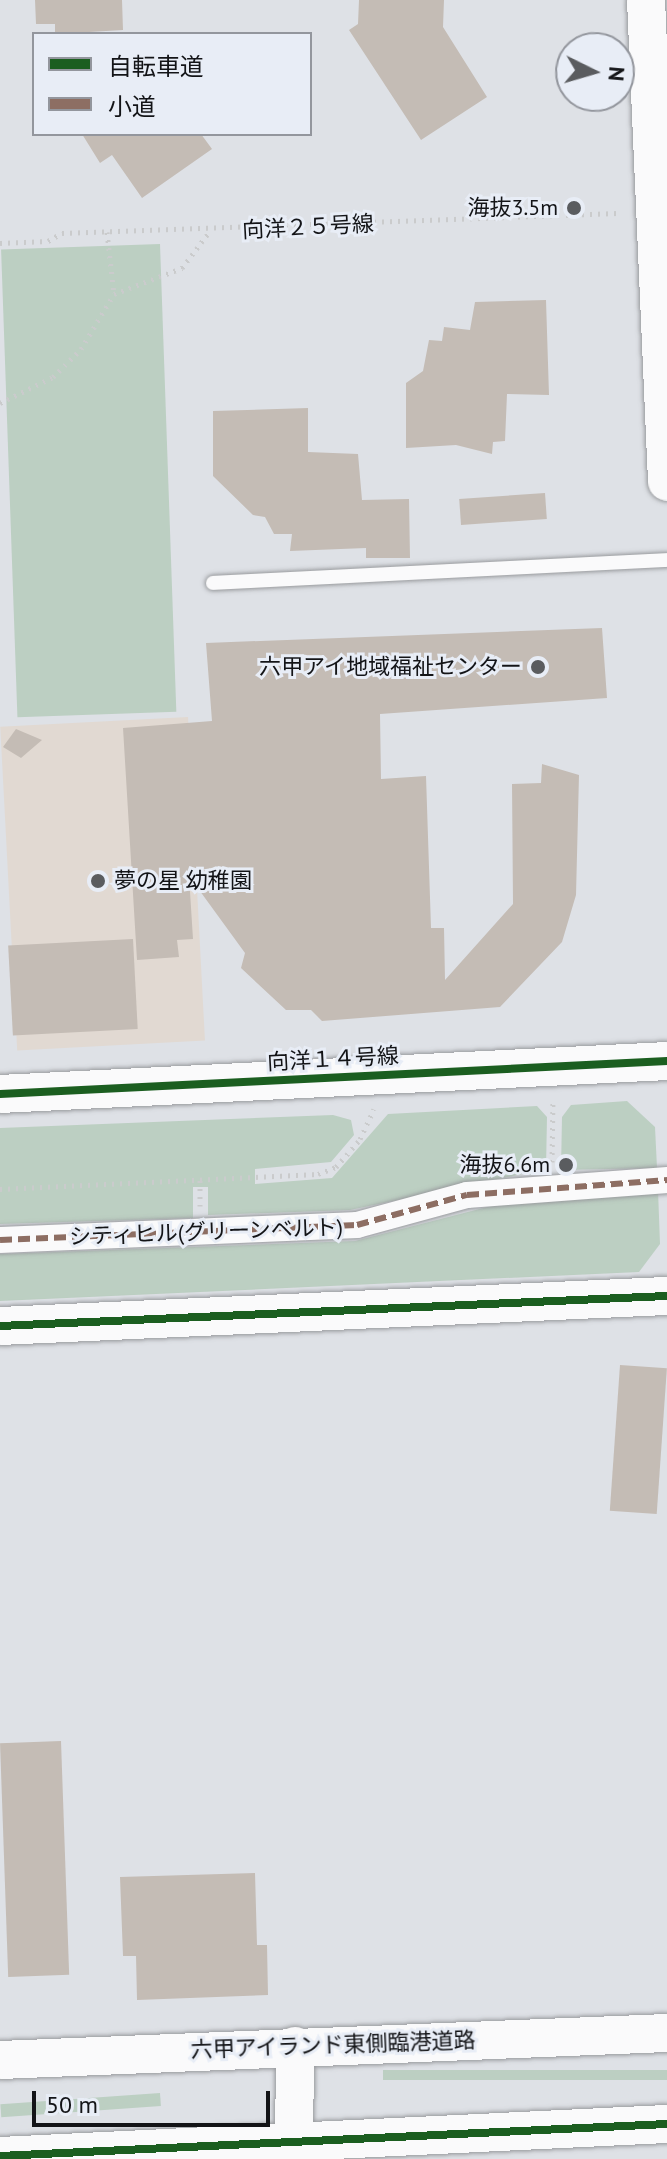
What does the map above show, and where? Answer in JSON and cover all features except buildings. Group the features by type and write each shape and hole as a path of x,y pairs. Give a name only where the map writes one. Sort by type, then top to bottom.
{"street":[{"path":"646,0 667,482"},
{"name":"向洋１４号線","path":"0,1094 667,1061"},
{"name":"シティヒル(グリーンベルト)","path":"0,1240 357,1225 453,1198 658,1180"},
{"path":"0,1326 667,1296"},
{"name":"六甲アイランド東側臨港道路","path":"0,2060 667,2033"},
{"path":"295,2046 296,2152"},
{"path":"0,2156 296,2152 667,2124"}],"lane":[{"path":"213,583 667,560"}],"path":[{"path":"114,294 182,268 210,231"},
{"path":"0,403 53,377 81,349 114,294 107,232"},
{"path":"552,1187 553,1094"},
{"path":"0,1189 318,1174 336,1167 360,1139 377,1101"}],"shaded area":[{"name":"夢の星 幼稚園","path":"188,717 205,1041 17,1050 0,727"}],"green space":[{"path":"160,244 176,712 17,717 1,250"},
{"path":"627,1101 655,1127 657,1168 561,1170 562,1117 571,1105"},
{"path":"537,1106 547,1117 546,1169 350,1210 208,1215 208,1187 193,1187 193,1218 0,1224 0,1128 333,1115 351,1120 354,1135 331,1162 255,1169 255,1184 332,1178 388,1114"},
{"path":"658,1190 660,1244 639,1272 0,1301 0,1254 355,1241 495,1205"},
{"path":"383,2070 667,2070 667,2080 383,2080"},
{"path":"160,2093 161,2106 1,2117 0,2104"}],"marked path":[{"path":"0,1240 357,1225 467,1195 667,1180"}],"cycle path":[{"path":"0,1094 667,1061"},
{"path":"0,1326 667,1296"},
{"path":"0,2156 667,2124"}],"place":[{"name":"海抜3.5m","path":"574,208"},
{"name":"六甲アイ地域福祉センター","path":"538,667"},
{"name":"夢の星 幼稚園","path":"98,881"},
{"name":"海抜6.6m","path":"566,1165"}]}
